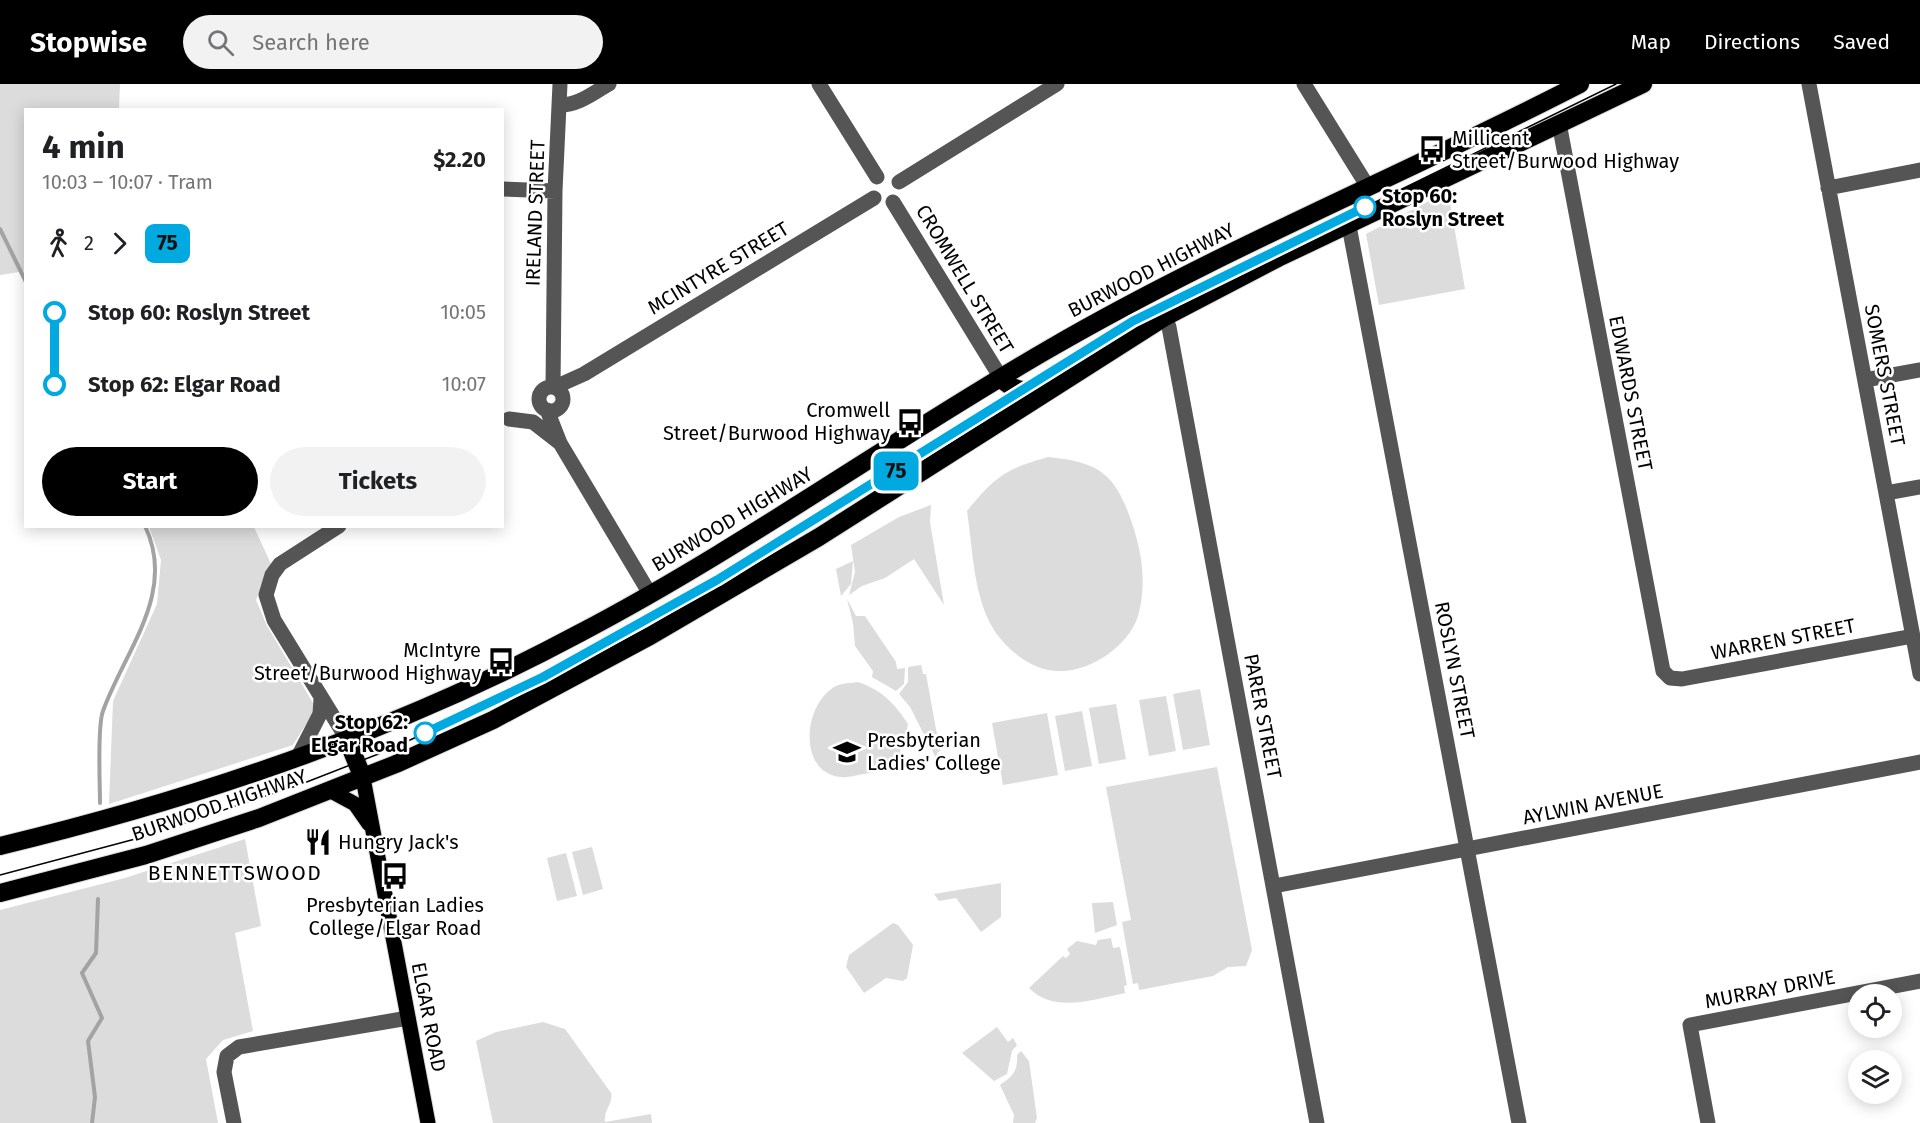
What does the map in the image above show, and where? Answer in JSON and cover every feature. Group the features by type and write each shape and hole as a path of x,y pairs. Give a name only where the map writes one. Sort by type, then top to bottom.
{"highway":[{"name":"BURWOOD HIGHWAY","path":"0,846 122,814 348,739 433,705 518,665 650,594 825,489 1001,378 1157,288 1580,84"},
{"name":"BURWOOD HIGHWAY","path":"0,893 146,855 259,818 363,778 493,720 641,641 870,506 1165,317 1278,258 1643,84"},
{"path":"1553,98 1559,123"},
{"path":"1157,288 1165,317"},
{"path":"1001,378 1013,389 1022,391 1038,390 1074,377"},
{"path":"348,739 363,778"}],"main road":[{"name":"ELGAR ROAD","path":"363,778 428,1123"},
{"path":"331,791 355,804 372,829"}],"street":[{"name":"IRELAND STREET","path":"560,84 550,399 560,443 650,594"},
{"path":"560,105 570,105 582,100 609,84"},
{"path":"819,84 878,177"},
{"path":"899,182 1058,84"},
{"path":"1304,84 1368,187"},
{"name":"SOMERS STREET","path":"1809,84 1920,674"},
{"name":"EDWARDS STREET","path":"1559,123 1663,671"},
{"path":"1828,188 1920,170"},
{"path":"887,175 899,182 901,192 893,202 884,204 874,198 871,188 878,177 887,175"},
{"path":"504,189 555,191"},
{"name":"MCINTYRE STREET","path":"550,399 584,374 874,198"},
{"name":"CROMWELL STREET","path":"893,202 1001,378"},
{"name":"ROSLYN STREET","path":"1349,226 1519,1123"},
{"name":"PARER STREET","path":"1165,317 1171,338 1317,1123"},
{"name":"IRELAND STREET","path":"550,399 555,362 552,344"},
{"path":"555,362 568,373 584,374"},
{"path":"1865,380 1920,370"},
{"path":"511,419 550,399"},
{"path":"511,419 533,422 560,443"},
{"path":"1886,494 1920,487"},
{"path":"336,528 280,564 272,574 266,595 274,620 321,699 348,739"},
{"name":"WARREN STREET","path":"1663,671 1670,678 1682,679 1913,636"},
{"path":"299,755 320,714 321,699"},
{"name":"AYLWIN AVENUE","path":"1274,886 1920,762"},
{"name":"MURRAY DRIVE","path":"1708,1123 1690,1025 1920,981"},
{"path":"234,1123 224,1072 227,1056 239,1047 408,1018"}],"shaded area":[{"path":"0,84 120,84 119,108 24,108 24,271 0,275"},
{"path":"1448,191 1465,289 1379,305 1366,234"},
{"path":"1048,457 1080,462 1103,473 1111,481 1126,506 1132,523 1143,580 1138,616 1126,638 1106,656 1094,663 1082,668 1057,671 1038,667 1021,658 994,630 987,617 978,588 967,511 985,490 1011,470"},
{"path":"931,505 930,522 944,605 914,559 885,578 862,586 849,595 855,572 851,545 899,517"},
{"path":"149,528 254,528 271,564 256,600 267,626 316,708 293,745 109,804 113,701 157,604 161,560"},
{"path":"853,561 851,584 841,596 836,569"},
{"path":"847,599 856,616 865,616 896,662 897,669 905,668 904,684 896,691 872,677 873,671 855,646 853,623"},
{"path":"921,665 923,674 926,674 940,751 937,753 940,766 910,707 899,694 908,682 908,667"},
{"path":"858,682 887,698 908,724 900,752 891,764 875,772 841,777 827,773 817,764 812,752 811,722 816,707 825,695 838,685"},
{"path":"1200,689 1210,745 1183,750 1173,694"},
{"path":"1166,696 1176,751 1149,756 1139,700"},
{"path":"1116,704 1126,759 1099,764 1089,708"},
{"path":"1082,711 1092,766 1065,771 1055,716"},
{"path":"1047,713 1058,775 1003,785 992,723"},
{"path":"1217,767 1252,950 1246,966 1228,967 1213,976 1139,990 1138,983 1133,984 1122,922 1131,920 1106,787"},
{"path":"245,839 261,926 235,933 253,1031 223,1040 206,1059 218,1123 0,1123 0,910 125,878"},
{"path":"592,847 603,889 583,895 572,852"},
{"path":"566,853 577,896 557,901 547,858"},
{"path":"1001,883 1001,917 981,932 956,898 939,901 934,894"},
{"path":"1113,902 1117,925 1095,933 1092,903"},
{"path":"893,923 898,925 913,945 907,978 903,981 886,978 864,993 846,967 849,955"},
{"path":"1111,938 1113,948 1120,947 1127,985 1124,986 1125,993 1088,1001 1062,1003 1039,996 1029,988 1063,956 1066,958 1070,954 1067,949 1077,941 1096,945 1098,940"},
{"path":"543,1022 565,1029 611,1093 605,1122 651,1114 652,1123 493,1123 476,1041 496,1032"},
{"path":"997,1027 1008,1042 1013,1038 1017,1045 1012,1051 1007,1074 994,1081 962,1053"},
{"path":"1021,1051 1029,1061 1037,1118 1035,1123 1013,1123 1014,1115 1000,1085 1014,1073 1017,1055"}],"waterway":[{"path":"0,229 24,278"},
{"path":"100,803 101,718 152,598 155,575 153,551 146,528"},
{"path":"92,1123 95,1097 88,1041 102,1018 82,973 96,953 98,899"}],"tram line":[{"path":"0,875 139,838 299,785 386,751 506,696 717,580 1133,321 1616,84"},
{"name":"75","path":"425,733 506,696 651,619 794,534 1133,321 1365,207"}],"place":[{"name":"Millicent Street/Burwood Highway","path":"1432,149"},
{"name":"Stop 60: Roslyn Street","path":"1365,207"},
{"name":"Cromwell Street/Burwood Highway","path":"910,422"},
{"name":"McIntyre Street/Burwood Highway","path":"501,661"},
{"name":"Stop 62: Elgar Road","path":"425,733"},
{"name":"Presbyterian Ladies' College","path":"847,752"},
{"name":"Hungry Jack's","path":"318,842"},
{"name":"Presbyterian Ladies College/Elgar Road","path":"395,876"}],"district":[{"name":"BENNETTSWOOD","path":"235,873"}]}
